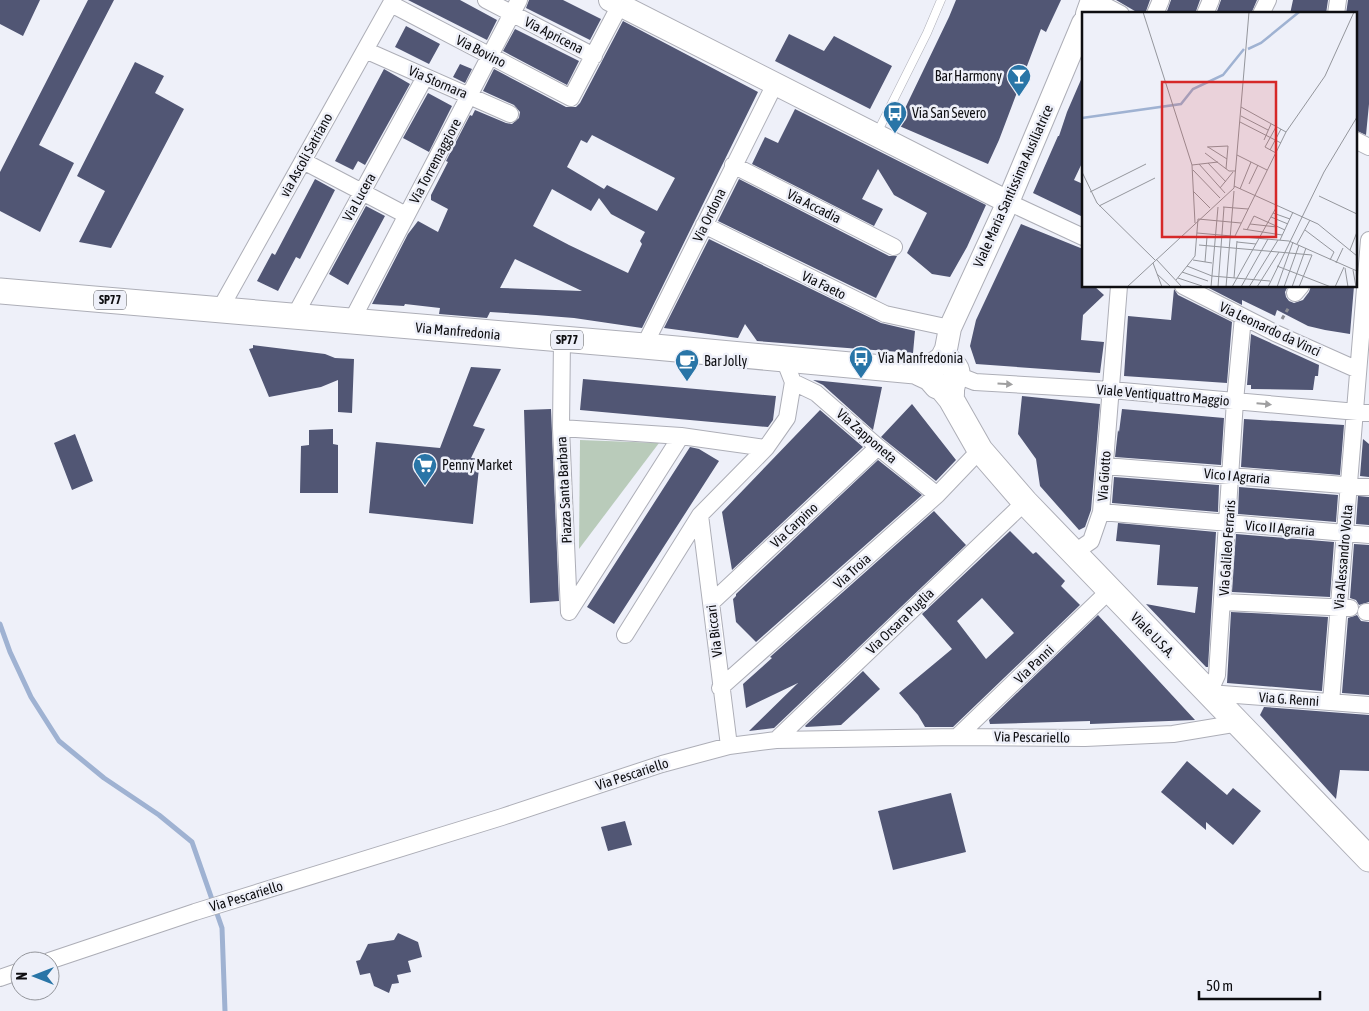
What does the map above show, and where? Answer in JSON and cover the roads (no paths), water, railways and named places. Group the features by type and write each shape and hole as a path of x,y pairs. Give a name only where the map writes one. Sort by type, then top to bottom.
{"main road":[{"name":"Via Manfredonia","path":"0,292 784,359 942,369"},
{"name":"Viale U.S.A.","path":"942,369 980,450 1025,502 1369,859"}],"street":[{"name":"Via Apricena","path":"486,0 515,7 594,56"},
{"path":"1087,12 1093,0 1117,12"},
{"path":"1156,12 1161,0"},
{"path":"1206,12 1211,0"},
{"path":"1262,12 1268,0"},
{"name":"via Ascoli Satriano","path":"220,310 392,2"},
{"name":"Via Bovino","path":"392,2 571,98 594,56"},
{"path":"594,56 615,3 1008,202 1082,237"},
{"name":"Via Torremaggiore","path":"351,322 515,7"},
{"name":"Viale Maria Santissima Ausiliatrice","path":"942,369 1008,202 1082,25"},
{"name":"Via Stornara","path":"365,50 510,114"},
{"name":"Via Lucera","path":"294,317 424,77"},
{"name":"Via Ordona","path":"644,346 775,84"},
{"path":"1356,140 1369,147"},
{"path":"303,161 406,216"},
{"name":"Via Accadia","path":"733,165 894,247"},
{"name":"Via Faeto","path":"704,225 885,314 942,369"},
{"name":"Via Alessandro Volta","path":"1331,702 1344,608 1344,533 1349,485 1362,413 1358,370 1369,240"},
{"name":"Via Giotto","path":"1075,552 1091,541 1101,512 1119,288"},
{"name":"Via Leonardo da Vinci","path":"1187,288 1243,317 1358,370"},
{"name":"Via Galileo Ferraris","path":"1209,693 1217,675 1235,401 1243,317"},
{"path":"561,428 562,339"},
{"path":"625,635 700,515 766,448 787,418 793,382 784,359"},
{"name":"Viale Ventiquattro Maggio","path":"942,369 975,382 1111,390 1362,413"},
{"name":"Via Zapponeta","path":"793,382 816,393 937,495"},
{"name":"Piazza Santa Barbara","path":"681,436 569,612 561,428 681,436 766,448"},
{"name":"Via Carpino","path":"711,603 878,447"},
{"name":"Via Troia","path":"720,688 937,495 980,450"},
{"name":"Vico I Agraria","path":"1105,466 1369,487"},
{"name":"Via Orsara Puglia","path":"776,740 1025,502"},
{"name":"Vico II Agraria","path":"1101,512 1369,535"},
{"name":"Via Biccari","path":"700,515 720,688 729,746"},
{"name":"Via Panni","path":"957,737 1110,590"},
{"path":"1223,602 1344,608"},
{"name":"Via G. Renni","path":"1209,693 1369,705"},
{"name":"Via Pescariello","path":"60,957 232,900 502,817 662,764 729,746 776,740 957,737 1085,738 1173,734 1238,723"}],"lane":[{"path":"876,135 927,34 941,0"}],"waterway":[{"path":"0,624 10,652 31,697 59,741 104,778 159,815 192,842 222,928 225,1011"}],"place":[{"name":"Bar Harmony","path":"1019,97"},
{"name":"Via San Severo","path":"895,134"},
{"name":"Via Manfredonia","path":"861,379"},
{"name":"Bar Jolly","path":"687,382"},
{"name":"Penny Market","path":"425,486"}]}
